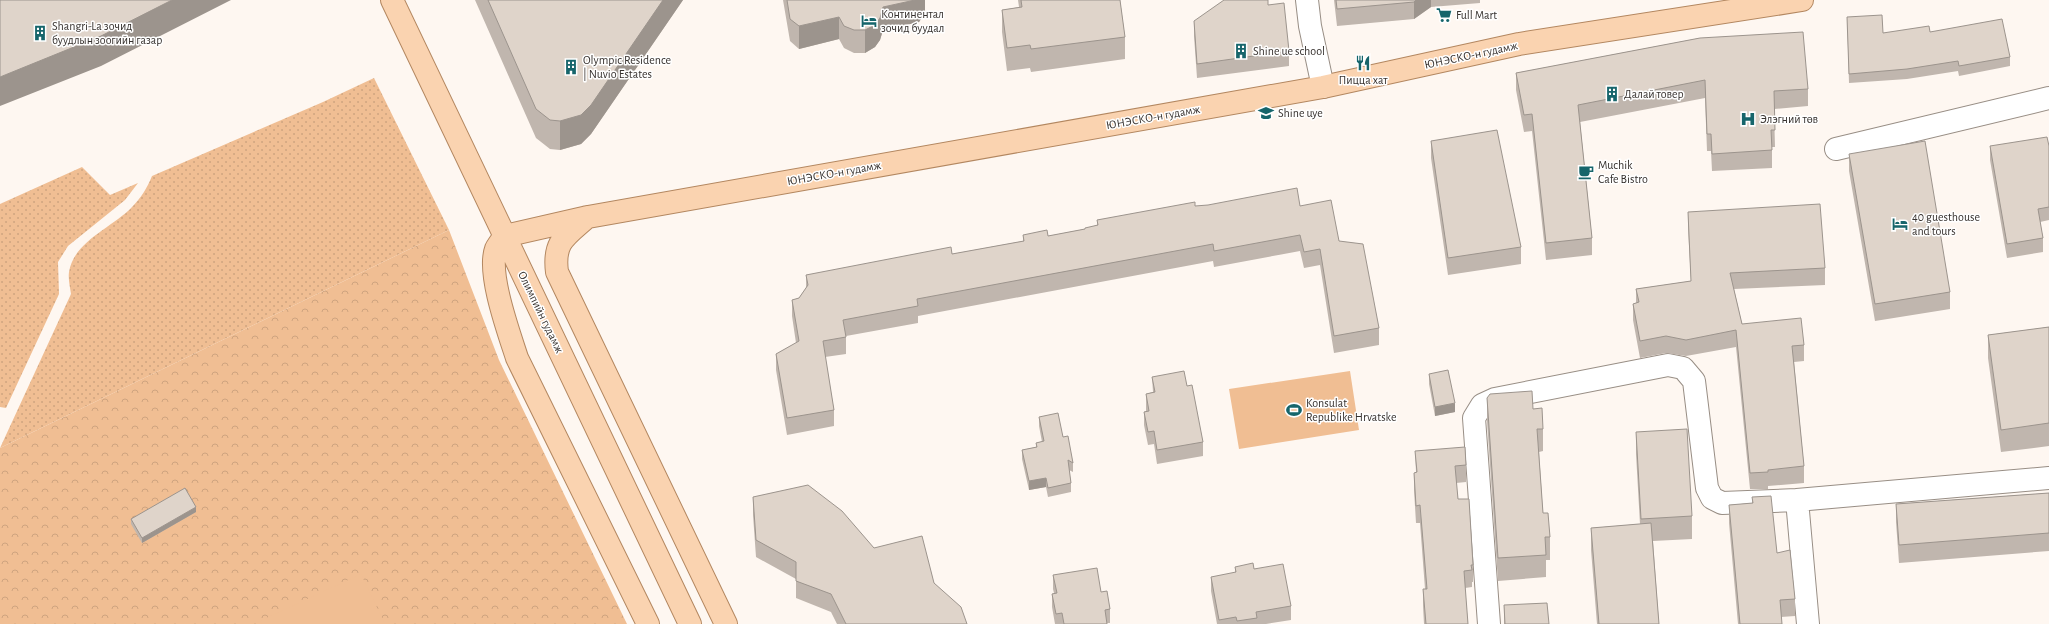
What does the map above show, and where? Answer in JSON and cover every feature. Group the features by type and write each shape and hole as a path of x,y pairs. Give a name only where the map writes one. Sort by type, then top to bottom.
{"main road":[{"name":"Олимпийн гудамж","path":"392,0 690,624"},
{"name":"ЮНЭСКО-н гудамж","path":"505,236 588,217 1323,87 1519,44 1802,0"},
{"path":"588,217 564,238 558,247 555,257 557,272 726,624"},
{"path":"505,236 496,249 494,264 502,312 517,358 648,624"}],"street":[{"path":"1307,0 1310,26 1323,87"},
{"path":"1836,149 2049,98"},
{"path":"1488,624 1474,418 1482,405 1495,399 1668,365 1683,368 1694,382 1707,488 1712,498 1722,503 1797,500 2049,478"},
{"path":"1797,500 1808,624"}],"green space":[{"path":"374,78 449,230 0,448 71,294 69,272 72,261 86,243 124,215 135,204 144,193 152,176 323,102"},
{"path":"82,167 110,195 138,183 125,200 68,246 58,262 59,294 6,408 0,407 0,204"},
{"path":"449,230 499,360 627,624 0,624 0,448"},
{"name":"Konsulat Republike Hrvatske","path":"1350,371 1359,430 1239,449 1229,389"},
{"path":"361,574 385,624 262,624 260,621"}],"building":[{"name":"Shangri-La зочид буудлын зоогийн газар","path":"0,0 172,0 101,36 0,77"},
{"name":"Olympic Residence | Nuvio Estates","path":"488,0 663,0 591,105 581,115 560,121 550,120 536,109"},
{"path":"787,0 915,0 883,7 880,18 875,25 865,30 854,30 844,26 839,17 799,26 790,19"},
{"path":"1021,0 1120,0 1125,37 1031,49 1030,45 1007,48 1002,10 1022,7"},
{"name":"Shine ue school","path":"1224,0 1268,0 1268,5 1284,3 1289,51 1197,64 1194,21"},
{"path":"1336,0 1416,0 1414,2 1337,9"},
{"path":"1882,15 1883,33 1929,26 1930,32 2002,19 2010,57 1959,66 1958,61 1907,69 1849,74 1847,17"},
{"path":"1803,32 1808,89 1774,91 1775,130 1771,130 1772,150 1712,154 1711,134 1707,134 1705,80 1578,105 1592,238 1546,243 1532,114 1524,115 1516,73 1700,38"},
{"path":"1497,130 1521,247 1448,258 1431,141"},
{"path":"2047,137 2049,146 2049,207 2038,209 2043,238 2007,244 1990,146"},
{"path":"1925,141 1950,292 1875,304 1849,154"},
{"path":"1297,188 1300,206 1331,200 1339,241 1363,244 1379,328 1334,336 1320,249 1304,252 1300,235 1214,251 1213,244 917,299 918,306 843,320 846,337 823,341 834,410 787,418 776,354 799,341 792,300 799,298 808,285 806,275 951,247 952,254 1024,241 1023,235 1047,230 1048,236 1085,229 1098,225 1097,220 1195,202 1195,206 1208,205"},
{"path":"1820,204 1825,268 1730,273 1742,324 1801,318 1804,345 1792,346 1804,466 1768,470 1768,472 1750,473 1736,330 1686,340 1666,336 1640,341 1633,304 1639,302 1636,289 1691,281 1688,212"},
{"path":"2049,327 2049,423 2001,430 1988,335"},
{"path":"1448,370 1455,403 1435,407 1429,374"},
{"path":"1184,371 1187,386 1192,385 1203,442 1157,450 1154,431 1148,432 1144,412 1149,411 1146,394 1155,392 1152,377"},
{"path":"1532,391 1533,409 1542,408 1543,429 1537,429 1543,513 1548,513 1550,537 1545,537 1546,555 1498,558 1487,398 1490,394"},
{"path":"1058,413 1063,437 1068,436 1073,463 1068,460 1071,483 1048,488 1046,478 1029,481 1022,450 1037,447 1036,443 1044,441 1039,417"},
{"path":"1687,429 1692,516 1641,519 1636,432"},
{"path":"1465,447 1466,465 1455,466 1458,499 1469,499 1473,565 1471,565 1472,570 1464,571 1468,624 1426,624 1423,589 1427,589 1420,505 1416,506 1414,473 1417,472 1415,451"},
{"path":"808,485 842,511 874,548 922,536 934,583 961,607 967,624 846,624 831,594 796,581 796,562 756,540 753,497"},
{"path":"185,488 196,507 142,538 131,519"},
{"path":"2049,493 2049,533 1899,545 1896,504"},
{"path":"1771,496 1777,553 1790,550 1795,599 1780,600 1782,624 1740,624 1729,505 1753,503 1752,497"},
{"path":"1651,523 1659,624 1599,624 1591,528"},
{"path":"1253,563 1254,569 1283,564 1291,606 1256,612 1257,618 1237,621 1236,617 1219,620 1211,577 1236,572 1235,567"},
{"path":"1097,568 1101,592 1107,591 1110,609 1105,610 1107,624 1064,624 1062,613 1056,614 1052,594 1057,593 1053,575"},
{"path":"1547,603 1549,624 1505,624 1504,605"}],"place":[{"name":"Full Mart","path":"1444,15"},
{"name":"Континентал зочид буудал","path":"869,21"},
{"name":"Shangri-La зочид буудлын зоогийн газар","path":"40,33"},
{"name":"Shine ue school","path":"1241,51"},
{"name":"Пицца хат","path":"1363,63"},
{"name":"Olympic Residence | Nuvio Estates","path":"571,67"},
{"name":"Далай товер","path":"1612,94"},
{"name":"Shine uye","path":"1266,113"},
{"name":"Элэгний төв","path":"1748,119"},
{"name":"Muchik Cafe Bistro","path":"1586,172"},
{"name":"40 guesthouse and tours","path":"1900,224"},
{"name":"Konsulat Republike Hrvatske","path":"1294,410"}]}
